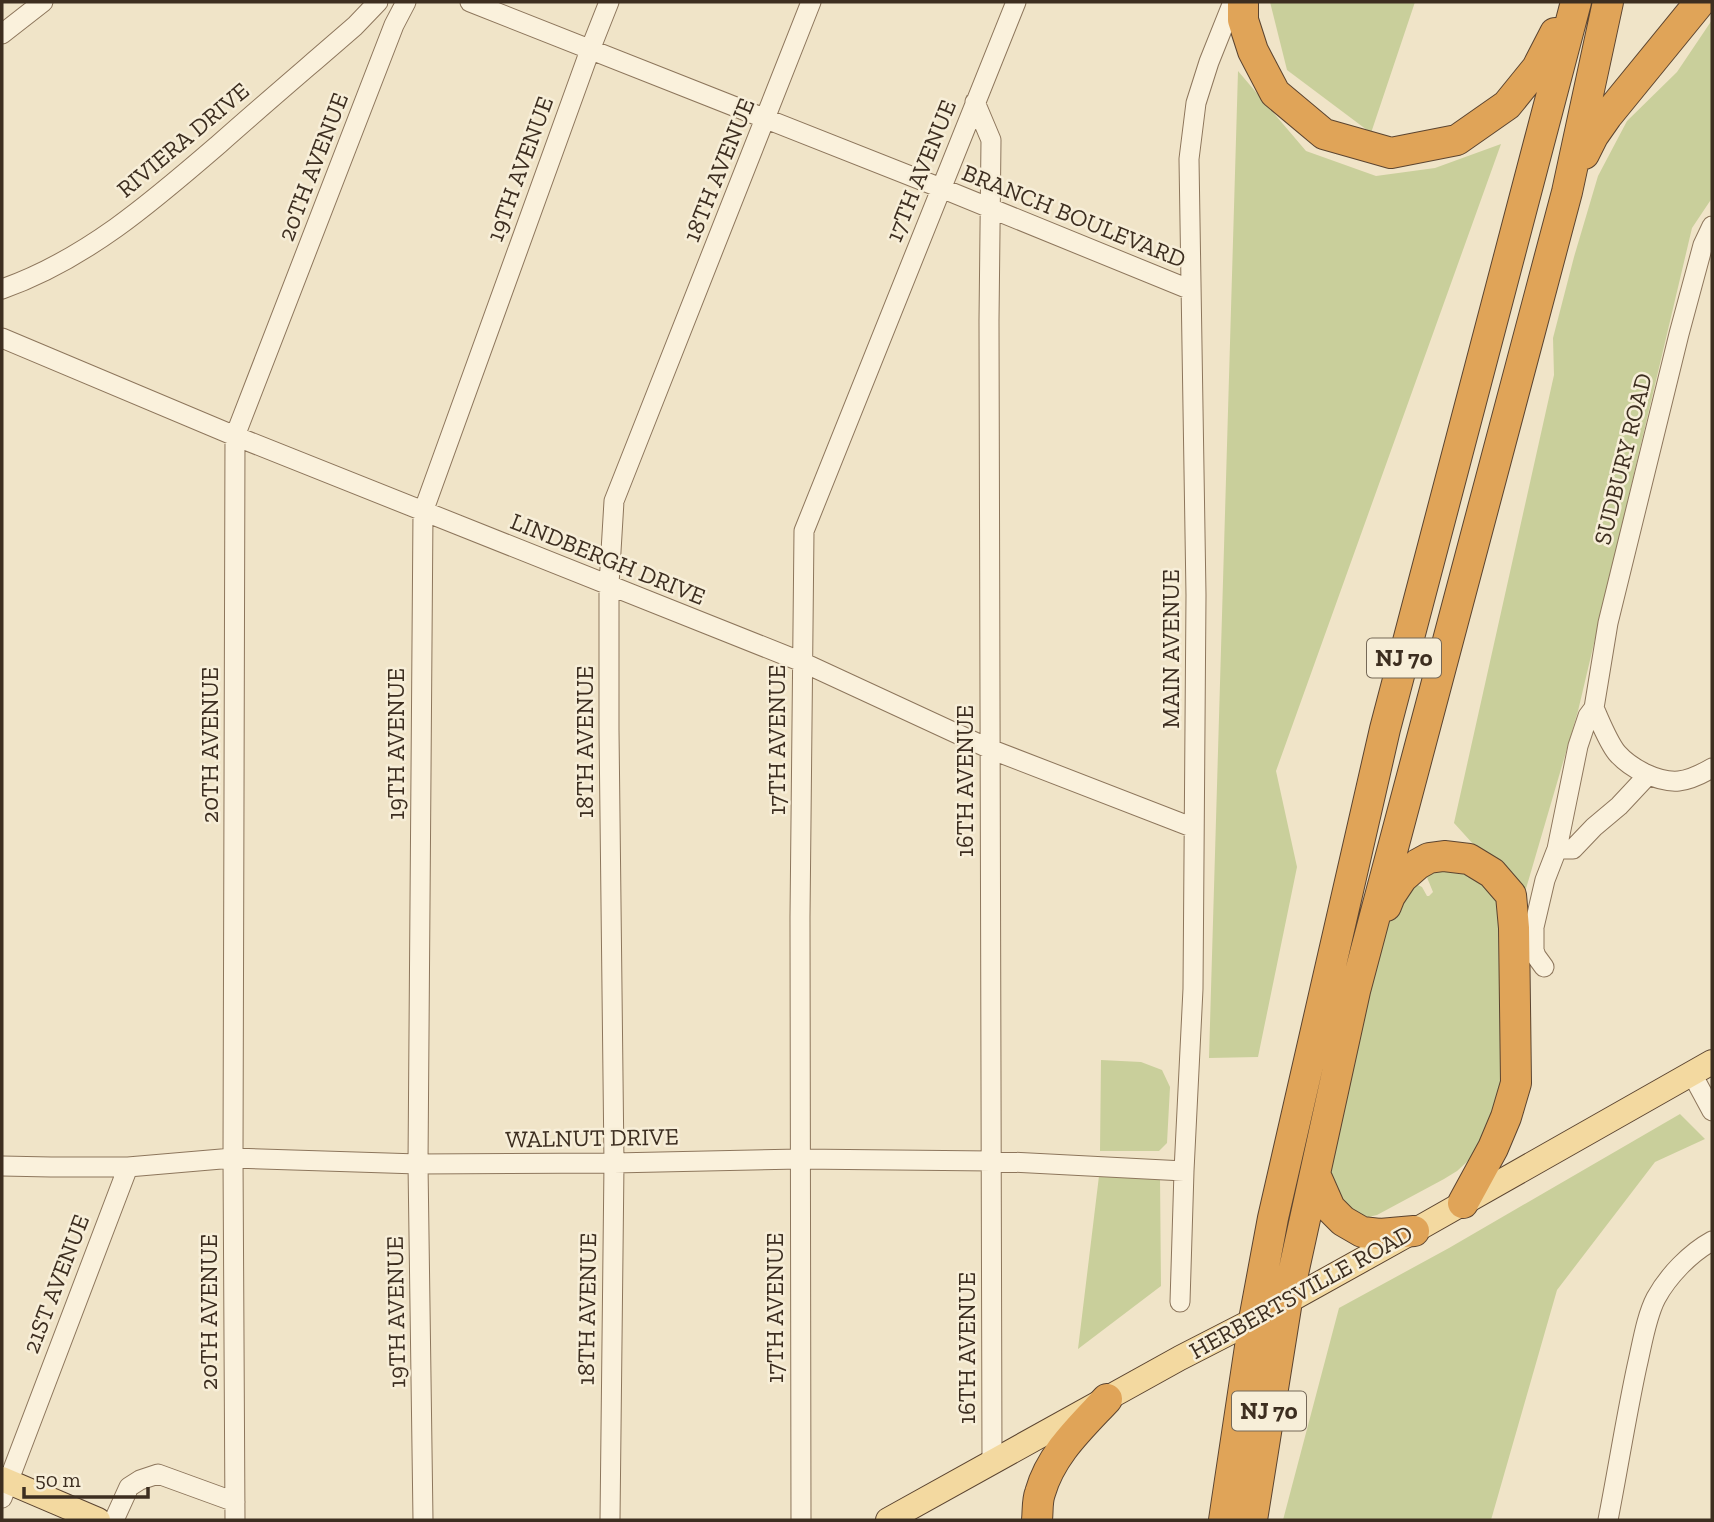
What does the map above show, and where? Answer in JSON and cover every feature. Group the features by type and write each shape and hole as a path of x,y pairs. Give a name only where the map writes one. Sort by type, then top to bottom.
{"highway":[{"path":"1243,2 1243,19 1253,51 1275,93 1324,134 1391,153 1457,140 1507,105 1537,68 1574,2"},
{"name":"NJ 70","path":"1224,1520 1254,1320 1273,1218 1385,729 1574,2"},
{"name":"NJ 70","path":"1252,1520 1287,1301 1355,991 1567,192 1608,2"},
{"path":"1567,192 1592,136 1700,2"},
{"path":"1355,991 1390,896 1402,878 1418,864 1430,858 1444,856 1469,859 1492,873 1510,895 1514,928 1516,1083 1493,1148 1463,1203"},
{"path":"1315,1174 1330,1208 1343,1221 1362,1232 1380,1234 1414,1231"},
{"path":"1204,1520 1210,1511 1246,1375"},
{"path":"1037,1520 1039,1494 1051,1466 1070,1438 1107,1399"}],"main road":[{"name":"HERBERTSVILLE ROAD","path":"888,1520 1180,1358 1254,1320 1702,1068"},
{"path":"4,1486 98,1520"}],"street":[{"path":"2,34 43,2"},
{"name":"RIVIERA DRIVE","path":"2,289 55,266 109,233 167,189 355,26 378,2"},
{"name":"20TH AVENUE","path":"235,1511 233,1158 236,436 389,37 406,2"},
{"name":"BRANCH BOULEVARD","path":"470,2 1191,290"},
{"name":"19TH AVENUE","path":"423,1520 418,1164 423,512 609,2"},
{"name":"18TH AVENUE","path":"610,1520 614,1163 608,730 609,585 614,501 811,2"},
{"name":"17TH AVENUE","path":"800,1520 804,531 1016,2"},
{"name":"MAIN AVENUE","path":"1180,1302 1193,989 1196,595 1189,159 1196,103 1233,2"},
{"name":"16TH AVENUE","path":"975,102 991,140 992,1462"},
{"name":"SUDBURY ROAD","path":"1594,708 1608,623 1669,373 1703,245 1712,226"},
{"name":"LINDBERGH DRIVE","path":"2,338 423,512 802,662 990,749 1194,828"},
{"path":"1565,849 1578,746 1587,716 1594,708 1616,751 1636,769 1659,780 1674,782 1698,776 1712,768"},
{"path":"1545,967 1536,956 1533,935 1542,890 1551,863 1619,806 1648,775"},
{"path":"1702,1068 1712,1111"},
{"name":"WALNUT DRIVE","path":"2,1166 128,1167 233,1158 418,1164 800,1159 990,1161 1184,1171"},
{"name":"21ST AVENUE","path":"4,1486 128,1167"},
{"path":"1608,1520 1638,1360 1654,1301 1681,1266 1712,1241"},
{"path":"114,1520 129,1488 140,1480 158,1474 235,1511"}],"green space":[{"path":"1270,2 1415,2 1371,133 1287,70"},
{"path":"1712,20 1712,198 1692,228 1578,711 1523,899 1454,823 1554,375 1553,338 1598,176 1627,121 1677,72"},
{"path":"1238,71 1306,151 1376,176 1435,168 1501,144 1276,771 1297,867 1258,1057 1209,1058"},
{"path":"1455,870 1465,872 1493,891 1502,910 1504,1062 1501,1100 1478,1150 1457,1171 1377,1215 1353,1217 1329,1176 1382,938 1390,917 1414,883 1422,887 1429,896 1433,892 1426,875"},
{"path":"1101,1060 1141,1062 1162,1070 1170,1087 1167,1143 1159,1151 1100,1151"},
{"path":"1680,1114 1705,1139 1655,1162 1557,1290 1491,1520 1283,1520 1339,1308 1449,1248"},
{"path":"1099,1176 1160,1176 1161,1286 1078,1349"}]}
